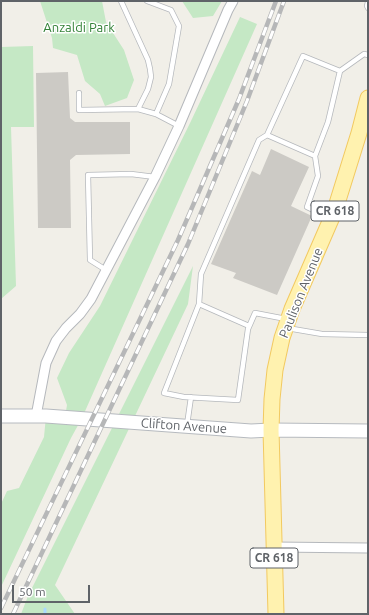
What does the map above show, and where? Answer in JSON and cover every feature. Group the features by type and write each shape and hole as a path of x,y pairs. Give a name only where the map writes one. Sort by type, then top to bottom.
{"main road":[{"name":"Paulison Avenue","path":"276,614 271,430 275,370 287,324 331,219 351,161 368,98"},
{"name":"Clifton Avenue","path":"1,416 36,416 251,431 368,431"}],"street":[{"path":"36,416 46,363 56,341 91,299 155,177 179,126 233,1"},
{"path":"274,547 368,548"}],"lane":[{"path":"122,1 148,60 150,69 151,77 148,89 138,109"},
{"path":"147,1 171,10 179,26 169,84 156,114"},
{"path":"368,2 368,8"},
{"path":"331,219 307,207 318,176 315,156 328,122 340,71 364,54 368,55"},
{"path":"340,71 302,56 267,134 259,140 201,274 199,304 164,393 191,397 238,400 249,326 255,313 322,334 368,335"},
{"path":"79,93 79,110 138,109 156,114 179,126"},
{"path":"267,134 315,156"},
{"path":"106,270 90,260 88,175 132,174 155,177"},
{"path":"199,304 249,326"},
{"path":"187,427 191,397"}],"green space":[{"name":"Anzaldi Park","path":"40,1 102,1 106,22 124,50 134,80 127,98 105,106 100,94 85,81 77,55 53,48 52,38"},
{"path":"182,1 222,1 213,16 193,18"},
{"path":"240,17 257,24 82,418 71,438 1,587 1,504 7,491 19,488 44,437 46,416 65,417 67,405 57,378 69,353 100,306 191,121"},
{"path":"33,46 34,127 11,127 16,286 1,299 1,47"},
{"path":"193,266 188,304 55,585 75,614 21,614 28,596"}],"building":[{"path":"68,72 70,118 75,122 130,122 130,154 76,155 70,160 71,228 38,228 36,73"},
{"path":"271,149 309,167 291,206 312,216 277,295 233,278 236,273 211,264 252,171 260,175"}],"waterway":[{"path":"45,609 45,614"}],"railway":[{"path":"1,608 178,240 239,99 276,1"},
{"path":"13,614 188,244 247,101 284,1"}]}
